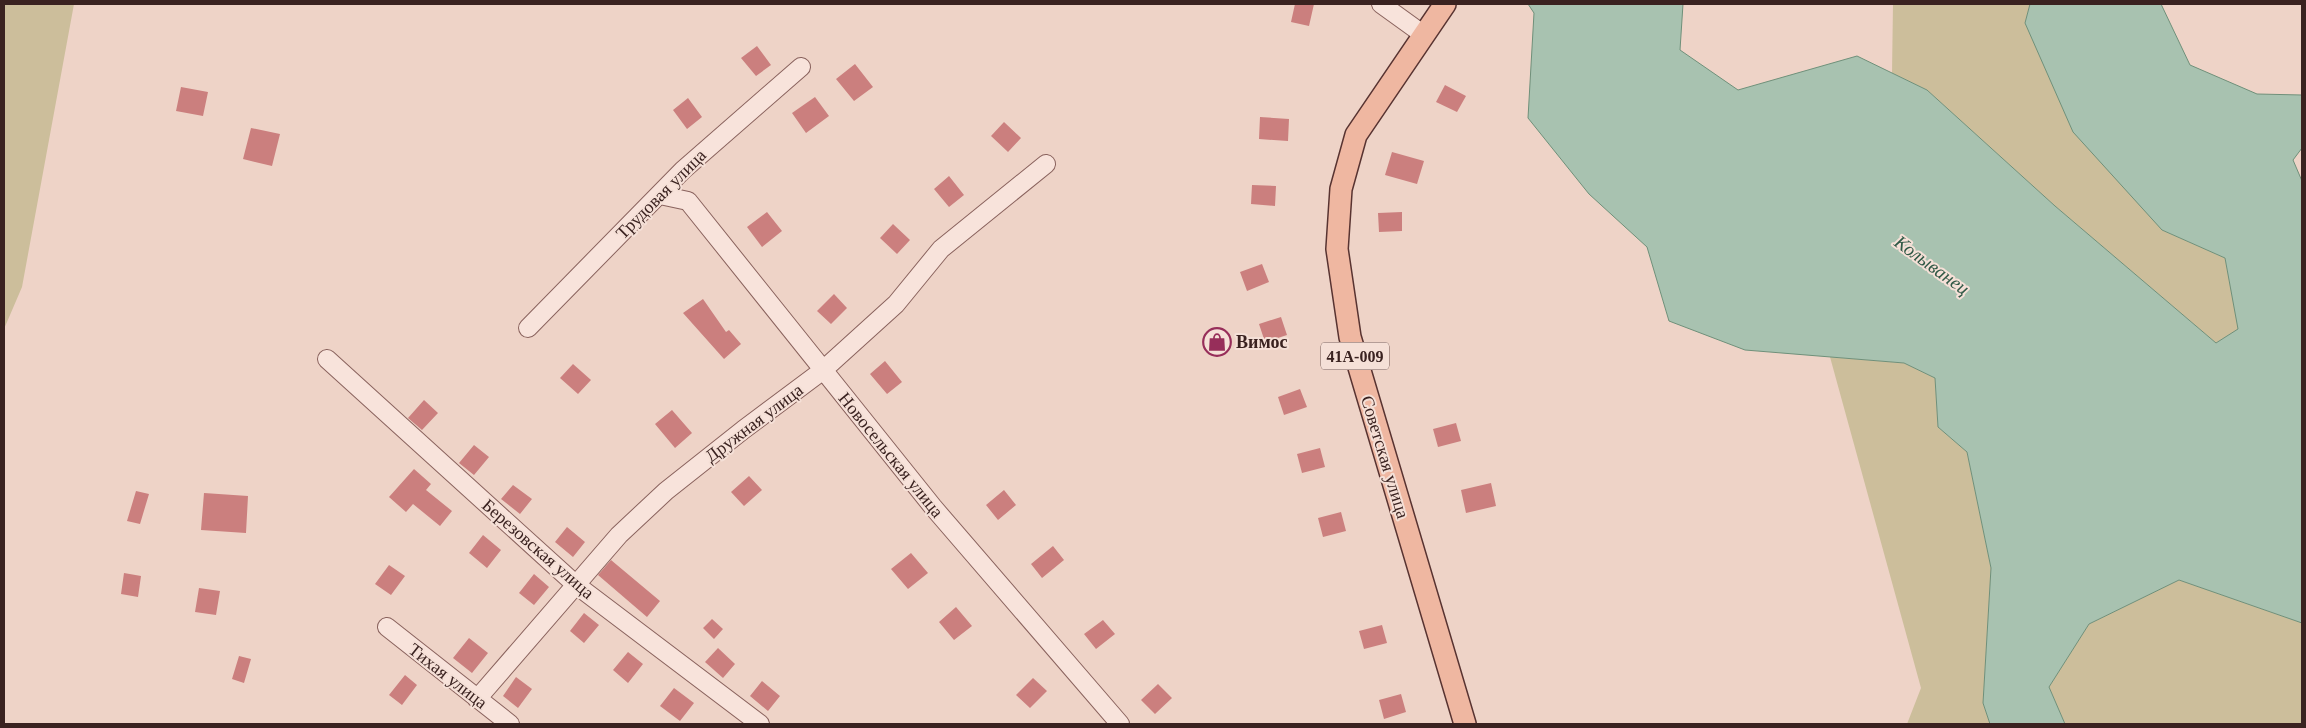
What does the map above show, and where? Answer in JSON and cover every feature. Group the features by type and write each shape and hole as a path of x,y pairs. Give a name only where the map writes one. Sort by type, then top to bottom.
{"main road":[{"name":"Советская улица","path":"1445,4 1356,136 1341,188 1337,249 1350,337 1465,724"}],"street":[{"path":"1380,4 1424,35"},
{"name":"Трудовая улица","path":"528,328 683,170 801,67"},
{"name":"Дружная улица","path":"478,699 619,535 666,491 822,371 896,304 941,249 1046,164"},
{"name":"Новосельская улица","path":"660,195 688,202 933,507 1120,724"},
{"name":"Березовская улица","path":"327,359 575,584 760,724"},
{"name":"Тихая улица","path":"386,627 510,724"}],"shaded area":[{"path":"4,4 74,4 22,287 4,329"},
{"path":"1893,4 2030,4 2025,23 2162,230 2225,258 2239,329 2216,343 2055,206 1927,90 1892,73"},
{"path":"1830,357 1904,363 1935,378 1938,427 1967,452 1991,568 1983,703 1990,724 1907,724 1921,688"},
{"path":"2179,580 2302,623 2302,724 2065,724 2049,687 2089,624"}],"water":[{"name":"Колыванец","path":"1528,4 1683,4 1680,50 1738,90 1857,56 1927,90 2055,206 2216,343 2238,329 2225,258 2162,230 2073,132 2025,23 2030,4 2161,4 2190,65 2257,94 2302,95 2302,148 2293,160 2302,181 2302,623 2179,580 2089,624 2049,687 2065,724 1990,724 1983,703 1991,568 1967,452 1938,427 1935,378 1904,363 1745,350 1669,321 1647,247 1589,194 1528,118 1534,13"}],"building":[{"path":"1295,4 1314,4 1309,26 1291,22"},
{"path":"757,46 771,65 756,76 741,58"},
{"path":"855,64 873,87 854,101 836,79"},
{"path":"1445,85 1466,96 1457,112 1436,102"},
{"path":"181,87 208,92 203,116 176,111"},
{"path":"815,97 829,116 806,133 792,113"},
{"path":"688,98 702,117 687,129 673,110"},
{"path":"1260,117 1289,119 1288,141 1259,139"},
{"path":"1004,122 1021,138 1008,152 991,136"},
{"path":"251,128 280,134 272,166 243,159"},
{"path":"1392,152 1424,161 1417,184 1385,175"},
{"path":"949,176 964,195 949,207 934,189"},
{"path":"1252,185 1276,186 1275,206 1251,204"},
{"path":"767,212 782,231 762,247 747,227"},
{"path":"1402,212 1402,231 1379,232 1378,213"},
{"path":"893,224 910,240 897,254 880,238"},
{"path":"1262,264 1269,282 1247,291 1240,272"},
{"path":"834,294 847,308 831,324 817,311"},
{"path":"703,299 726,332 729,330 741,344 724,359 683,313"},
{"path":"1281,317 1287,335 1265,342 1259,324"},
{"path":"885,361 902,382 887,394 870,374"},
{"path":"573,364 591,380 578,394 560,378"},
{"path":"1300,389 1307,407 1284,415 1278,397"},
{"path":"424,400 438,413 422,430 408,418"},
{"path":"672,410 692,433 675,448 655,424"},
{"path":"1456,423 1461,441 1438,447 1433,429"},
{"path":"474,445 489,457 474,475 459,463"},
{"path":"1320,448 1325,467 1302,473 1297,454"},
{"path":"414,469 431,484 426,490 452,511 440,526 413,504 406,512 389,497"},
{"path":"749,476 762,490 744,506 731,492"},
{"path":"1491,483 1496,506 1466,513 1461,490"},
{"path":"513,485 532,499 520,514 501,499"},
{"path":"1004,490 1016,505 998,520 986,505"},
{"path":"136,491 149,494 140,524 127,521"},
{"path":"204,493 248,496 246,533 201,530"},
{"path":"1341,512 1346,531 1323,537 1318,518"},
{"path":"567,527 585,542 573,557 555,542"},
{"path":"483,535 501,550 487,568 469,553"},
{"path":"1053,546 1064,560 1042,578 1031,564"},
{"path":"911,553 928,573 908,589 891,569"},
{"path":"611,560 660,601 647,617 598,575"},
{"path":"389,565 405,576 391,595 375,584"},
{"path":"124,573 141,576 138,597 121,594"},
{"path":"534,574 549,587 534,605 519,593"},
{"path":"199,588 220,591 216,615 195,612"},
{"path":"956,607 972,626 954,640 939,622"},
{"path":"584,613 599,625 584,643 570,631"},
{"path":"712,619 723,629 714,639 703,628"},
{"path":"1103,620 1115,634 1096,649 1084,634"},
{"path":"1382,625 1387,643 1364,649 1359,631"},
{"path":"469,638 488,653 472,673 453,658"},
{"path":"718,648 735,664 723,678 705,662"},
{"path":"628,652 643,664 628,683 613,670"},
{"path":"239,656 251,659 244,683 232,679"},
{"path":"405,675 417,685 402,705 389,695"},
{"path":"516,677 532,689 518,708 503,696"},
{"path":"1033,678 1047,691 1030,708 1016,695"},
{"path":"762,681 780,696 768,711 750,696"},
{"path":"1158,684 1172,698 1155,714 1141,700"},
{"path":"674,688 694,703 680,721 660,706"},
{"path":"1401,694 1406,712 1384,719 1379,700"}],"place":[{"name":"Вимос","path":"1217,342"}]}
